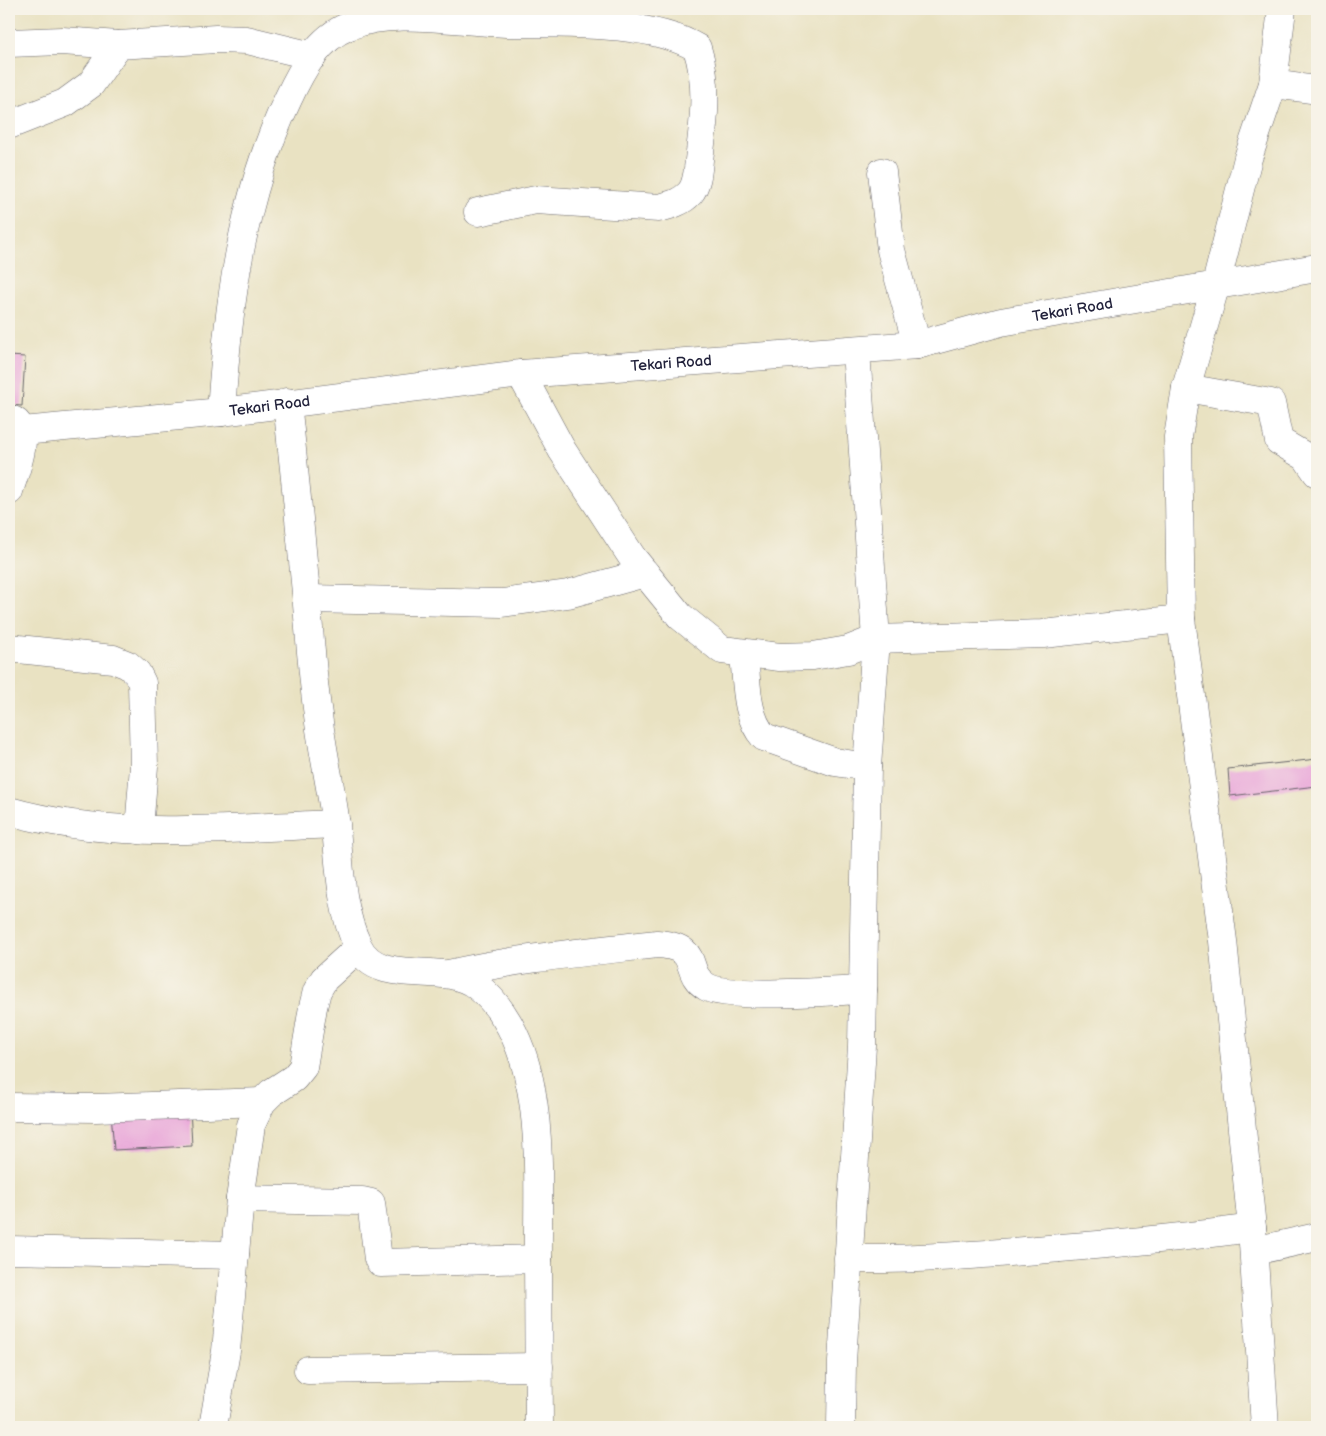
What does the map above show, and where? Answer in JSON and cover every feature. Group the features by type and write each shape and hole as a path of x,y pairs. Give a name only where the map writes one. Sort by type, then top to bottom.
{"street":[{"path":"1265,1427 1253,1240 1223,941 1181,619 1178,437 1186,388 1216,284 1248,158 1273,84 1282,9"},
{"path":"221,412 225,353 252,193 281,113 301,71 326,40 348,26 382,18 467,15 618,28 681,39 697,48 703,66 706,114 696,179 691,192 678,203 659,208 536,200 478,212"},
{"path":"9,43 62,41 118,45 216,39 247,40 313,56"},
{"path":"9,125 65,103 91,84 118,45"},
{"path":"1273,84 1317,90"},
{"path":"882,172 891,250 917,345"},
{"name":"Tekari Road","path":"16,425 221,412 287,402 521,374 856,351 917,345 1000,322 1317,268"},
{"path":"841,1427 842,1362 862,1046 867,767 876,639 856,351"},
{"path":"521,374 562,450 645,573 687,622 722,650 780,658 813,656 848,650 876,639 1043,634 1181,619"},
{"path":"1186,388 1271,403 1279,441 1306,457 1317,473"},
{"path":"287,402 317,714 336,824 344,898 358,948 370,962 386,970 449,974 474,983 492,1000 512,1031 523,1057 532,1087 536,1116 538,1159 539,1427"},
{"path":"9,491 22,449 16,425"},
{"path":"306,599 502,603 568,594 645,573"},
{"path":"9,648 113,659 128,665 136,673 142,683 144,723 144,766 139,830"},
{"path":"744,654 752,714 756,728 764,737 835,762 867,767"},
{"path":"9,811 103,829 139,830 336,824"},
{"path":"449,974 500,962 552,954 657,944 672,945 682,949 696,974 706,987 720,991 744,993 862,990"},
{"path":"213,1427 226,1352 240,1199 252,1125 262,1102 271,1093 294,1078 302,1067 317,991 330,972 358,948"},
{"path":"9,1106 96,1108 262,1102"},
{"path":"240,1199 362,1201 371,1203 378,1259 381,1263 538,1258"},
{"path":"848,1259 905,1260 985,1255 1179,1238 1253,1240 1317,1237"},
{"path":"9,1250 235,1255"},
{"path":"308,1370 539,1367"}],"building":[{"path":"9,356 25,357 22,406 9,405"},
{"path":"1317,759 1317,786 1230,796 1228,769"},
{"path":"190,1107 192,1146 114,1150 111,1112"}]}
